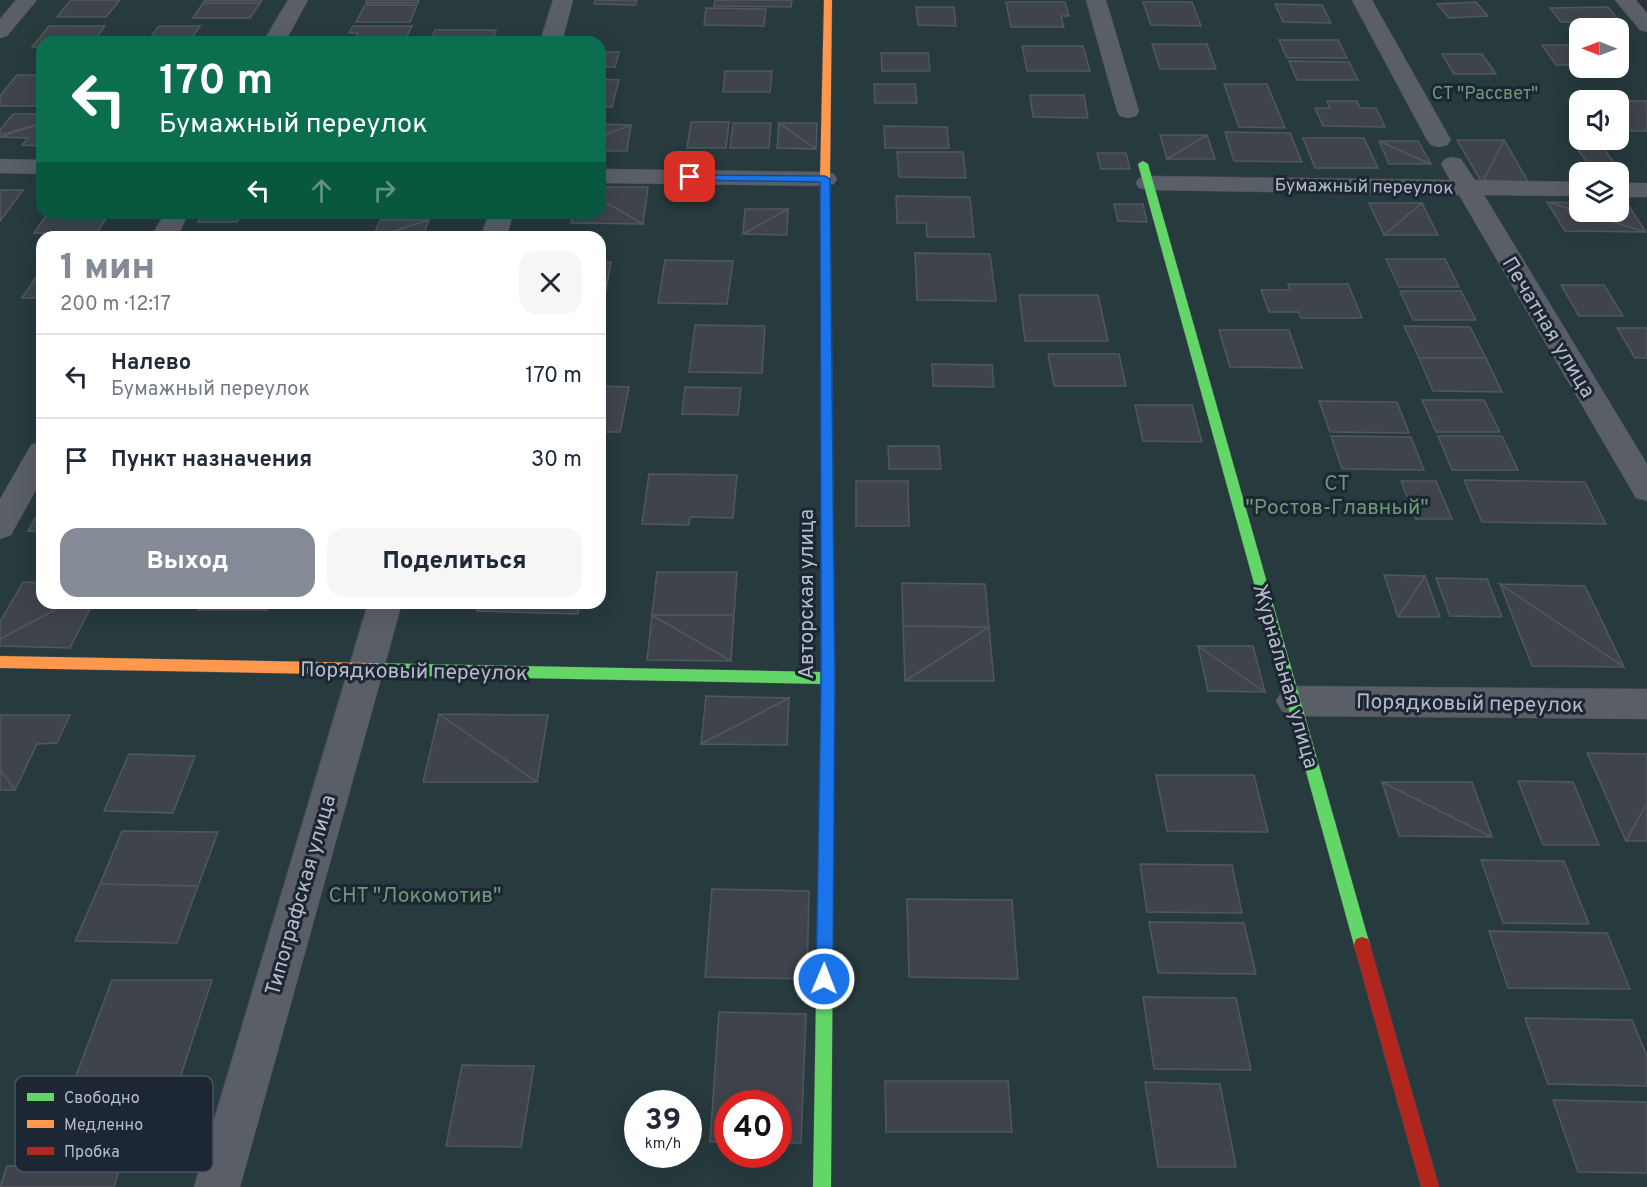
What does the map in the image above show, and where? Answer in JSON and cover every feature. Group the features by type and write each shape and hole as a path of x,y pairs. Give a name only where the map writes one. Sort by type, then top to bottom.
{"street":[{"path":"0,32 27,0"},
{"path":"277,36 298,0"},
{"path":"553,36 563,0"},
{"name":"Авторская улица","path":"822,1187 828,678 825,179 828,0"},
{"path":"1096,0 1128,111"},
{"path":"1362,0 1439,140"},
{"path":"1625,0 1647,26"},
{"name":"Печатная улица","path":"1453,164 1647,490"},
{"path":"0,166 36,167"},
{"name":"Бумажный переулок","path":"1145,174 1466,188 1569,189"},
{"name":"Журнальная улица","path":"1145,174 1430,1187"},
{"path":"606,176 825,179"},
{"path":"1629,190 1647,190"},
{"path":"0,527 36,464"},
{"name":"Типографская улица","path":"217,1187 383,609"},
{"name":"Порядковый переулок","path":"0,662 828,678"},
{"name":"Порядковый переулок","path":"1294,701 1647,704"}],"green space":[{"path":"0,0 1630,0 1647,20 1647,1187 0,1187"}],"building":[{"path":"71,0 120,0 106,17 57,17"},
{"path":"205,0 262,0 260,3 203,3"},
{"path":"367,0 419,0 418,3 366,3"},
{"path":"595,0 637,0 635,5 594,4"},
{"path":"715,0 792,0 791,7 714,6"},
{"path":"1006,2 1065,2 1069,16 1061,16 1064,27 1011,27"},
{"path":"1143,2 1192,2 1201,26 1151,25"},
{"path":"1476,2 1488,16 1449,18 1437,4"},
{"path":"203,3 260,3 250,18 193,18"},
{"path":"1275,4 1322,5 1331,23 1283,22"},
{"path":"365,5 417,5 410,22 356,22"},
{"path":"916,7 954,7 956,26 918,25"},
{"path":"1608,7 1617,18 1569,18 1569,22 1561,22 1550,8"},
{"path":"706,8 766,9 764,26 704,25"},
{"path":"49,26 105,26 98,36 41,36"},
{"path":"159,26 200,26 193,36 152,36"},
{"path":"353,26 412,26 407,36 357,36 358,33 349,33"},
{"path":"435,30 496,30 494,36 432,36"},
{"path":"1279,40 1338,40 1347,58 1287,58"},
{"path":"1152,44 1207,44 1216,69 1160,69"},
{"path":"1542,45 1569,45 1569,65 1556,65"},
{"path":"1022,46 1083,46 1090,71 1027,71"},
{"path":"606,52 619,52 615,67 606,67"},
{"path":"881,53 928,53 930,71 882,71"},
{"path":"1442,54 1482,54 1496,74 1454,74"},
{"path":"1289,61 1349,62 1358,80 1297,80"},
{"path":"725,71 772,71 770,92 723,92"},
{"path":"17,75 36,75 36,106 0,106 0,96"},
{"path":"606,79 619,80 612,107 606,107"},
{"path":"874,84 915,84 917,103 875,103"},
{"path":"1224,84 1267,84 1285,128 1239,127"},
{"path":"1030,95 1084,95 1088,118 1033,117"},
{"path":"1327,101 1357,101 1360,108 1376,108 1385,127 1323,126 1315,108 1330,108"},
{"path":"1629,101 1647,101 1647,131 1629,131"},
{"path":"13,114 36,114 36,125 0,135 0,130"},
{"path":"691,122 729,122 726,148 687,148"},
{"path":"733,123 771,123 769,148 730,148"},
{"path":"779,123 817,123 816,149"},
{"path":"779,123 816,149 777,148"},
{"path":"606,124 631,125 606,135"},
{"path":"36,125 36,146 22,145 28,138 0,137"},
{"path":"631,125 627,151 606,151 606,135"},
{"path":"884,126 947,127 949,148 885,148"},
{"path":"1225,132 1290,133 1302,162 1234,161"},
{"path":"1160,135 1207,135 1167,159"},
{"path":"1207,135 1215,159 1167,159"},
{"path":"1303,138 1364,138 1378,168 1315,168"},
{"path":"1457,140 1504,140 1482,183"},
{"path":"1504,140 1529,183 1482,183"},
{"path":"1379,141 1418,141 1431,164"},
{"path":"1379,141 1431,164 1389,164"},
{"path":"1578,150 1605,150 1614,162 1587,162"},
{"path":"897,152 963,152 966,178 899,177"},
{"path":"1097,153 1126,153 1130,169 1101,169"},
{"path":"606,187 648,187 643,224 606,202"},
{"path":"0,190 23,190 0,221"},
{"path":"896,196 970,197 974,237 927,237 926,223 897,223"},
{"path":"606,202 643,224 571,223 572,219 606,219"},
{"path":"1547,202 1569,209 1569,222 1613,222 1646,232 1565,231"},
{"path":"1547,202 1569,203 1569,209"},
{"path":"1369,203 1422,203 1384,235"},
{"path":"1422,203 1438,235 1384,235"},
{"path":"1114,204 1143,204 1147,222 1118,221"},
{"path":"1629,206 1646,232 1613,222 1629,222"},
{"path":"745,209 788,209 743,234"},
{"path":"788,209 787,235 743,234"},
{"path":"44,219 106,219 98,231 36,231 34,233"},
{"path":"200,219 239,219 237,222 198,222"},
{"path":"380,220 429,220 393,231 375,231"},
{"path":"429,220 424,231 395,231"},
{"path":"915,253 990,254 996,301 917,300"},
{"path":"1386,259 1445,259 1459,287 1399,287"},
{"path":"665,260 733,261 727,304 658,303"},
{"path":"606,262 611,262 606,289"},
{"path":"36,278 36,298 22,298"},
{"path":"1288,284 1348,284 1362,318 1301,318 1299,312 1269,312 1261,290 1290,290"},
{"path":"1561,285 1604,285 1623,316 1579,316"},
{"path":"1400,291 1461,291 1476,320 1413,320"},
{"path":"1019,295 1098,295 1108,341 1025,341"},
{"path":"695,325 765,326 762,373 689,372"},
{"path":"1404,326 1470,327 1486,358 1419,358"},
{"path":"1617,328 1647,328 1647,358 1635,358"},
{"path":"1219,330 1289,330 1302,368 1230,367"},
{"path":"1048,354 1119,354 1126,386 1054,386"},
{"path":"1419,358 1486,358 1502,392 1433,391"},
{"path":"932,364 992,365 994,387 933,386"},
{"path":"606,386 629,387 620,432 606,432"},
{"path":"685,387 741,388 738,415 682,414"},
{"path":"1422,400 1484,400 1500,432 1436,432"},
{"path":"1319,401 1397,402 1409,433 1330,432"},
{"path":"1135,405 1192,405 1202,442 1143,441"},
{"path":"1331,436 1411,437 1424,470 1342,469"},
{"path":"1438,436 1502,436 1518,470 1452,470"},
{"path":"888,446 939,446 941,469 889,469"},
{"path":"649,474 737,475 733,518 690,517 689,525 642,524"},
{"path":"1464,480 1585,482 1606,524 1482,522"},
{"path":"856,481 908,481 909,526 856,526"},
{"path":"1401,481 1436,481 1452,519 1416,519"},
{"path":"36,517 36,532 28,531"},
{"path":"657,572 737,572 734,615 652,615"},
{"path":"1384,575 1425,576 1398,617"},
{"path":"1425,576 1440,617 1398,617"},
{"path":"1436,578 1487,579 1502,617 1450,616"},
{"path":"23,582 36,583 36,609 57,609 0,639 0,622"},
{"path":"902,583 985,584 989,627 903,626"},
{"path":"1500,584 1585,586 1624,667"},
{"path":"1500,584 1624,667 1532,666"},
{"path":"57,609 90,609 70,648 0,646 0,639"},
{"path":"266,609 267,610 198,610"},
{"path":"481,609 579,609 578,614 476,611"},
{"path":"652,615 734,615 731,661"},
{"path":"652,615 731,661 647,660"},
{"path":"903,626 989,627 905,681"},
{"path":"989,627 994,681 905,681"},
{"path":"1198,646 1253,646 1265,692"},
{"path":"1198,646 1265,692 1208,691"},
{"path":"706,696 789,698 701,744"},
{"path":"789,698 787,745 701,744"},
{"path":"439,714 537,782 423,782"},
{"path":"439,714 548,715 537,782"},
{"path":"0,715 70,715 57,743 37,744 15,790 0,769"},
{"path":"1587,753 1647,754 1647,803 1626,841"},
{"path":"129,754 195,756 173,813 104,811"},
{"path":"0,769 15,790 0,790"},
{"path":"1156,775 1254,775 1268,832 1167,831"},
{"path":"1518,781 1573,782 1599,845 1543,845"},
{"path":"1382,782 1492,837 1399,836"},
{"path":"1382,782 1472,782 1492,837"},
{"path":"1647,803 1647,841 1626,841"},
{"path":"122,831 218,832 198,886 100,884"},
{"path":"1481,860 1564,861 1589,924 1503,923"},
{"path":"1140,864 1232,865 1242,913 1147,912"},
{"path":"100,884 198,886 177,943 75,941"},
{"path":"712,889 809,891 807,979 705,977"},
{"path":"907,899 1012,900 1018,979 909,977"},
{"path":"1149,922 1244,923 1256,974 1158,973"},
{"path":"1489,931 1607,933 1630,989 1508,988"},
{"path":"112,980 212,980 181,1076 76,1076"},
{"path":"1143,997 1236,998 1251,1070 1154,1069"},
{"path":"719,1012 806,1014 801,1143 792,1143 792,1090 714,1090 714,1142 710,1142"},
{"path":"1525,1018 1632,1020 1647,1056 1647,1086 1548,1084"},
{"path":"462,1065 534,1066 521,1147 446,1146"},
{"path":"885,1081 1008,1081 1012,1132 886,1132"},
{"path":"1145,1082 1220,1084 1236,1167 1158,1167"},
{"path":"1553,1100 1647,1102 1647,1173 1578,1172"},
{"path":"7,1166 15,1166 15,1172 118,1172 114,1187 0,1187"}],"traffic: fast":[{"path":"1143,164 1362,945"},
{"path":"822,1187 828,678 827,447"},
{"path":"371,669 828,678"}],"traffic: slow":[{"path":"827,447 825,179 828,0"},
{"path":"0,662 371,669"}],"traffic: jam":[{"path":"1362,945 1430,1187"}],"route":[{"path":"690,177 825,179 828,678 824,979"}],"park label":[{"name":"СТ \"Рассвет\"","path":"1485,93"},
{"name":"СТ \"Ростов-Главный\"","path":"1337,495"},
{"name":"СНТ \"Локомотив\"","path":"415,895"}]}
